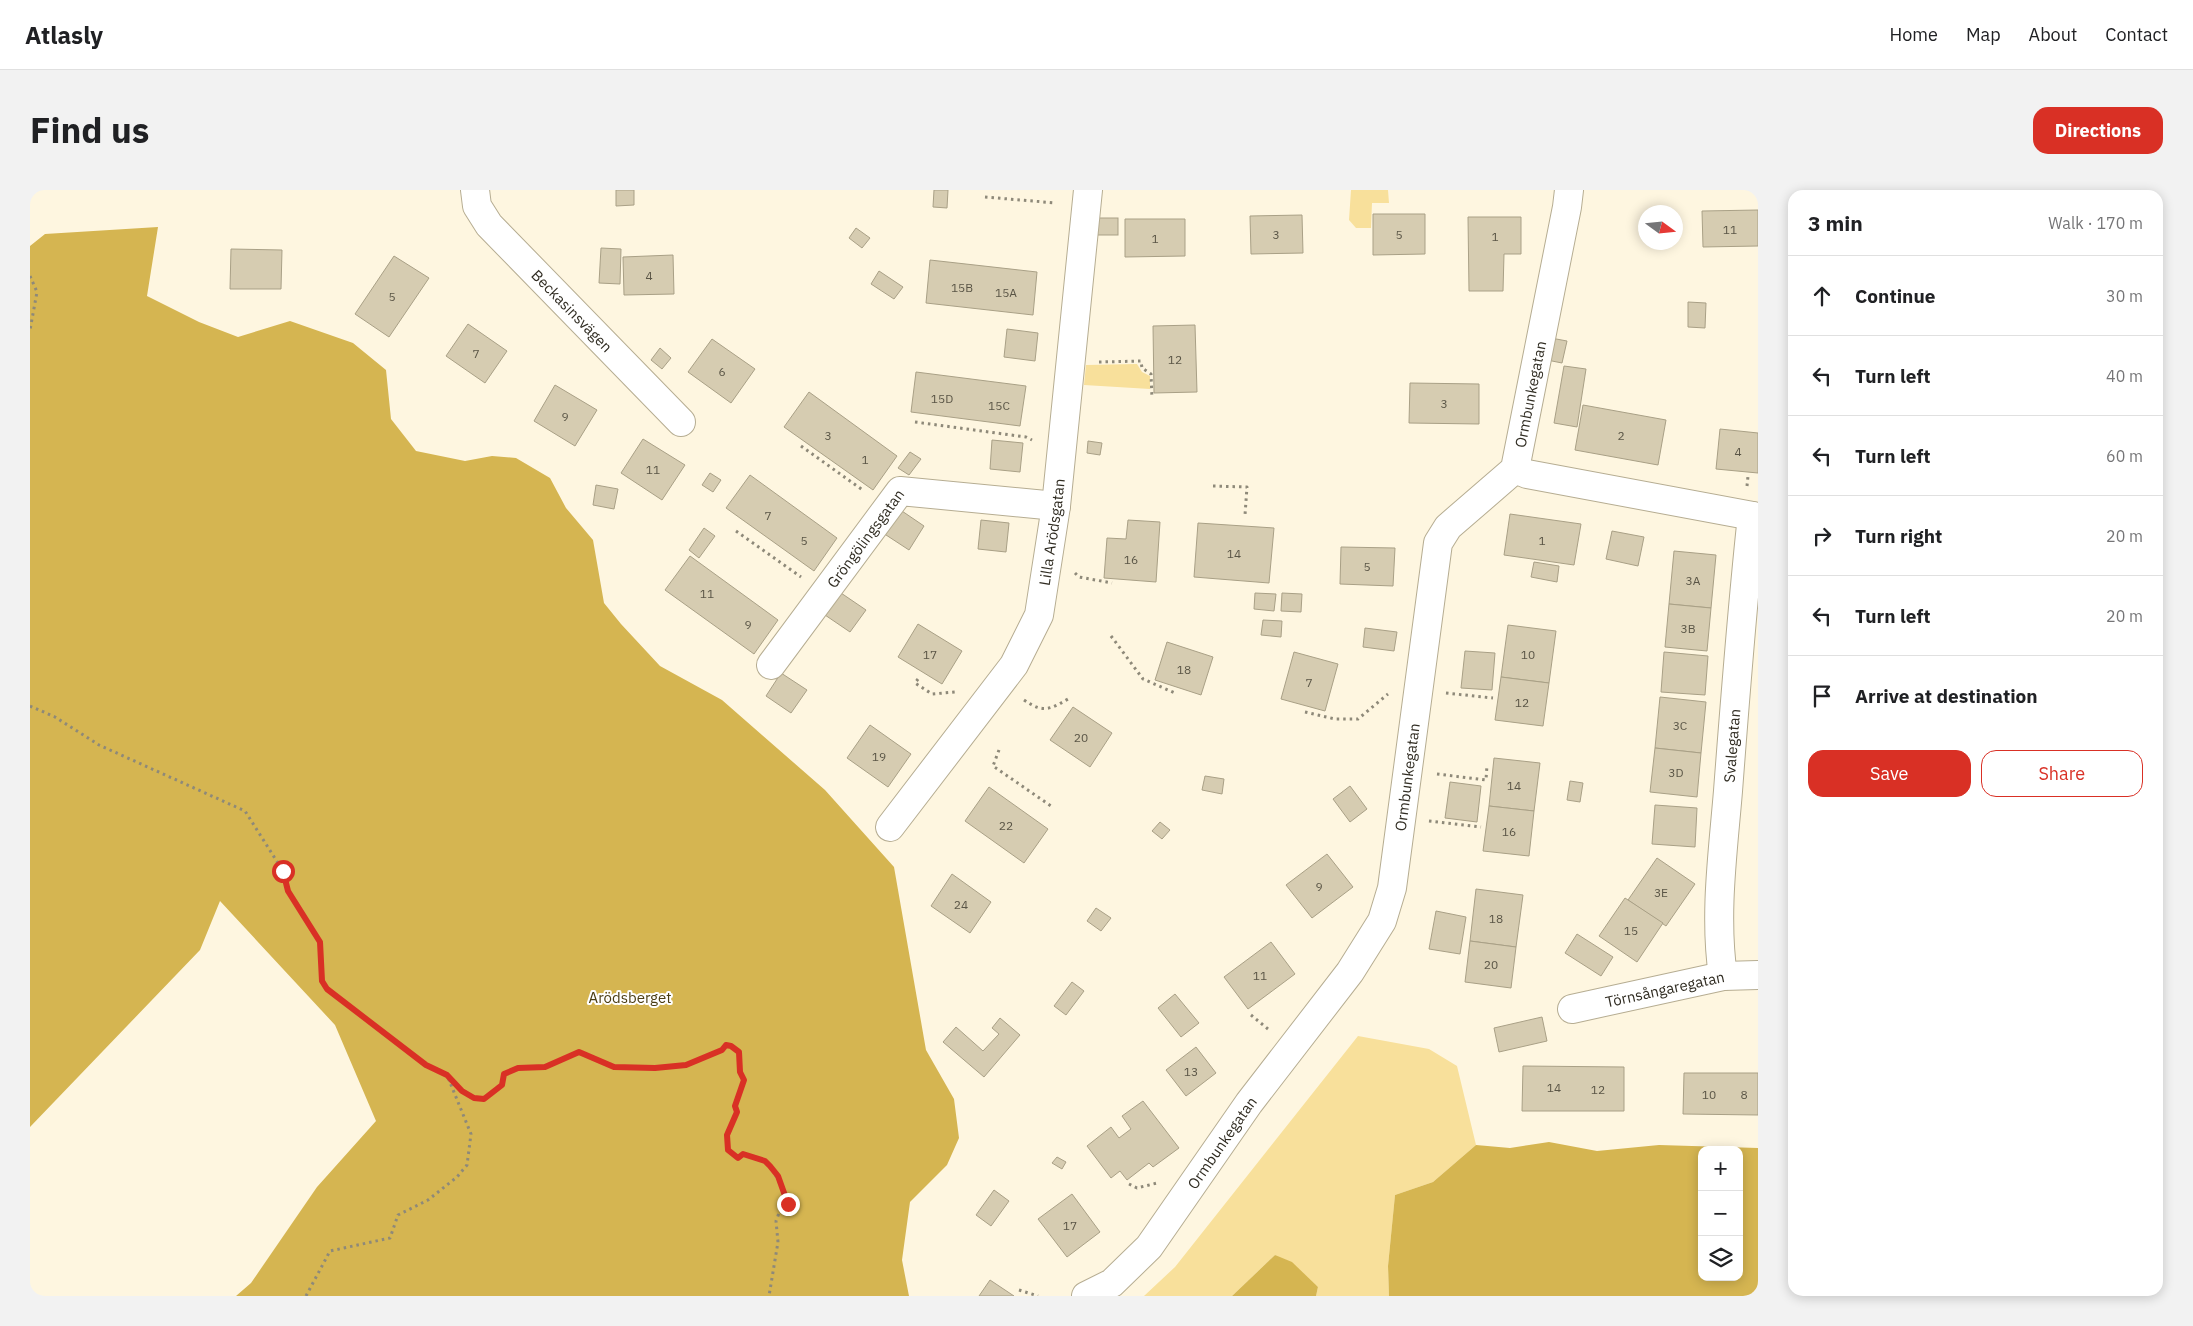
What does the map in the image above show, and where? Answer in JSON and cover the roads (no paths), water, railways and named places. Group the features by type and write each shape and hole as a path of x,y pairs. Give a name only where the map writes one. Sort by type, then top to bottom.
{"street":[{"name":"Beckasinsvägen","path":"475,190 477,206 489,225 682,422"},
{"name":"Ormbunkegatan","path":"1086,1296 1112,1283 1149,1247 1249,1103 1350,972 1382,921 1392,888 1438,543 1448,527 1515,469 1569,190"},
{"name":"Lilla Arödsgatan","path":"890,827 1014,665 1040,615 1056,506 1088,198"},
{"name":"Svalegatan","path":"1515,469 1527,474 1755,516 1739,641 1721,869 1719,935 1723,976"},
{"name":"Gröngölingsgatan","path":"771,665 900,491 1056,506"},
{"name":"Törnsångaregatan","path":"1572,1009 1723,976 1758,975"}],"park label":[{"name":"Arödsberget","path":"630,997"}]}
